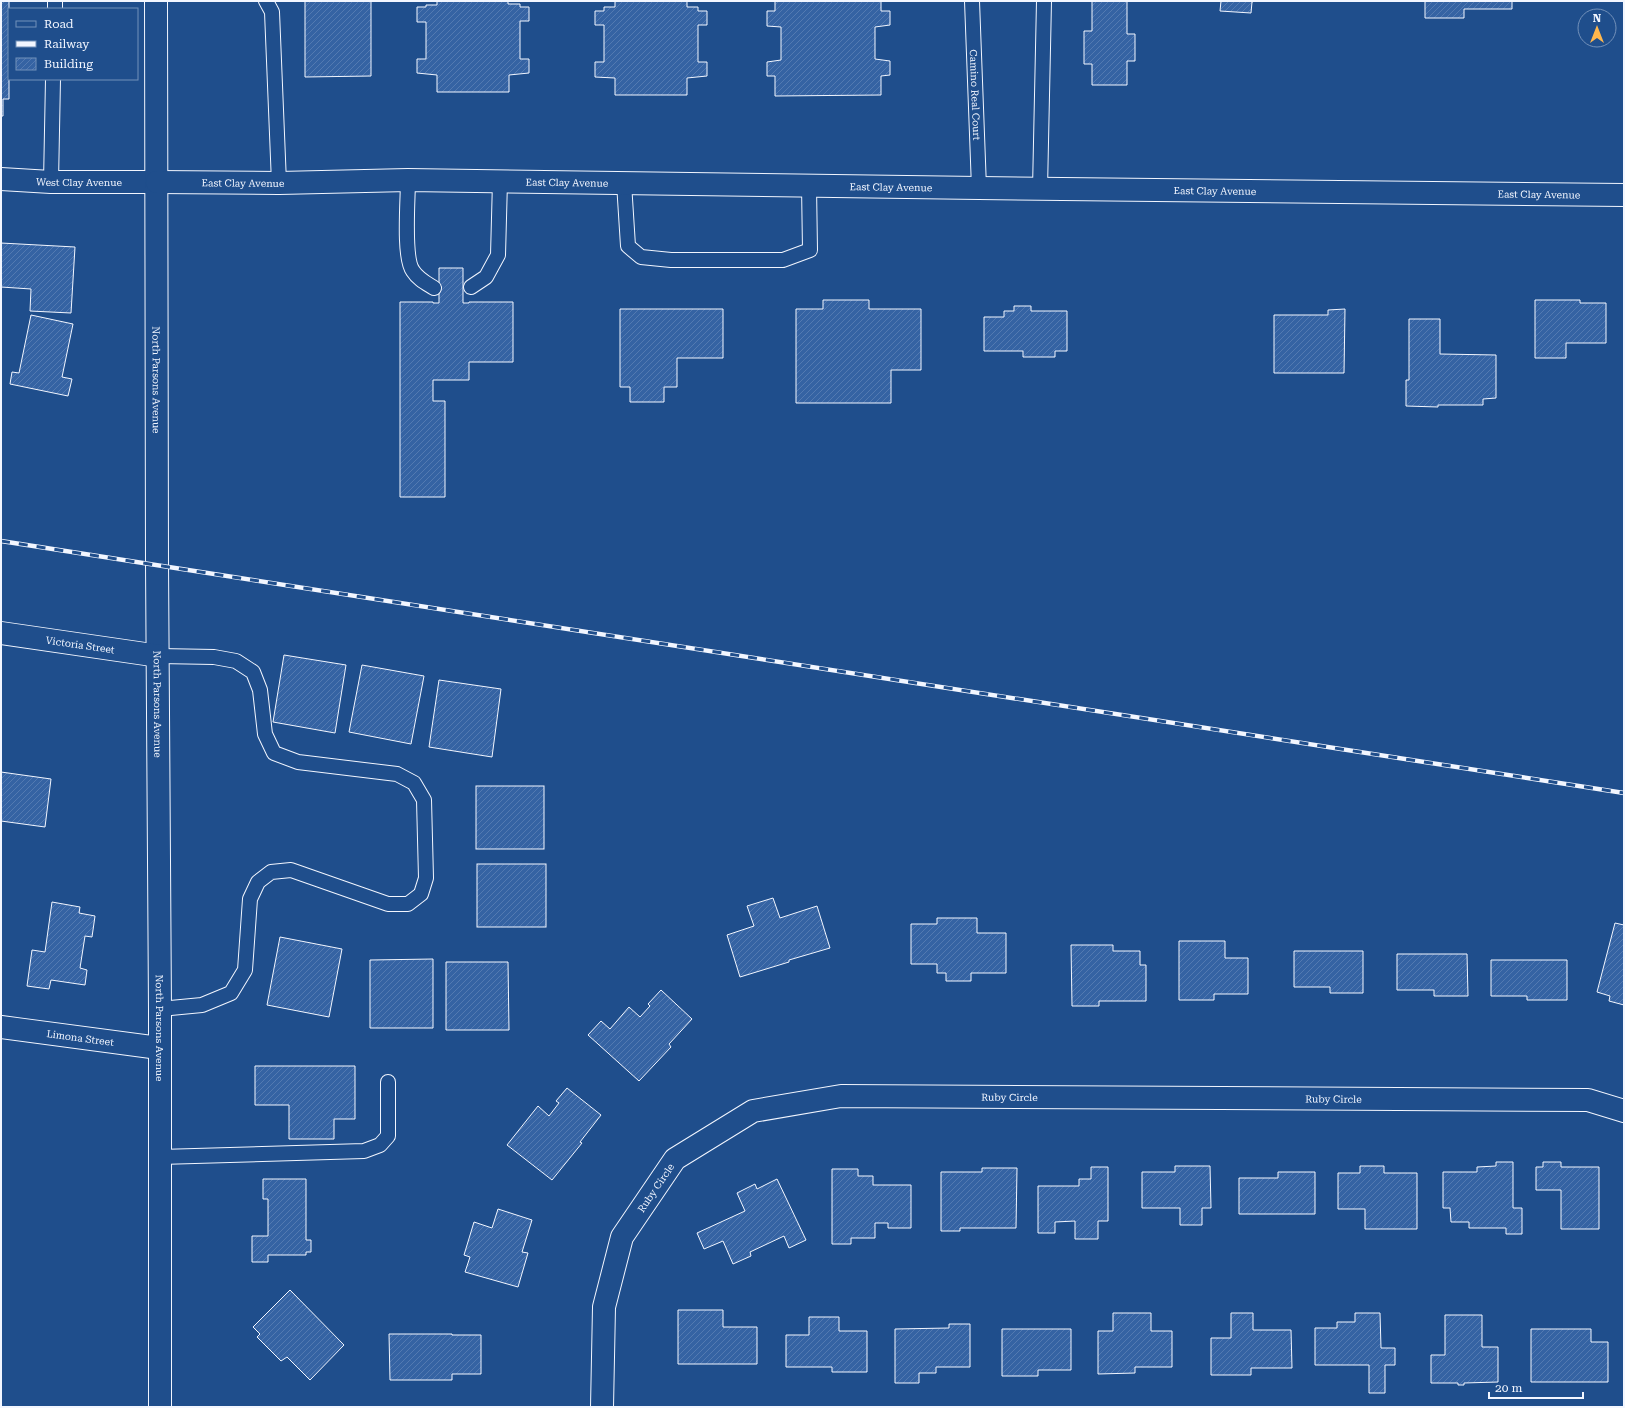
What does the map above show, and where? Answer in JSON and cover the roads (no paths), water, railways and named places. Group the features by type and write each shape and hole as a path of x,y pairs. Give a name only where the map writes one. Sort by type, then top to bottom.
{"street":[{"name":"North Parsons Avenue","path":"156,1 160,1407"},
{"name":"West Clay Avenue","path":"1,178 51,182 157,182"},
{"name":"East Clay Avenue","path":"157,182 279,183 408,180 1040,189 1624,195"},
{"name":"Victoria Street","path":"1,633 158,656"},
{"name":"Limona Street","path":"1,1027 160,1048"},
{"name":"Ruby Circle","path":"602,1407 604,1307 622,1237 675,1159 753,1111 841,1096 1588,1100 1624,1111"}],"lane":[{"path":"266,1 272,12 279,183"},
{"name":"Camino Real Court","path":"972,1 979,188"},
{"path":"1040,189 1044,1"},
{"path":"51,182 53,80"},
{"path":"408,180 408,257 412,270 422,281 434,288"},
{"path":"471,287 486,277 498,255 500,181"},
{"path":"624,183 628,246 641,257 672,260 783,260 810,250 809,186"},
{"path":"158,656 214,657 236,661 253,672 260,690 265,734 274,752 298,762 396,774 414,783 424,800 426,878 421,894 408,904 388,904 291,870 271,872 258,882 250,899 245,970 231,993 202,1005 160,1009"},
{"path":"160,1157 364,1151 380,1145 388,1136 388,1082"}],"railway":[{"path":"1,541 1624,793"}]}
